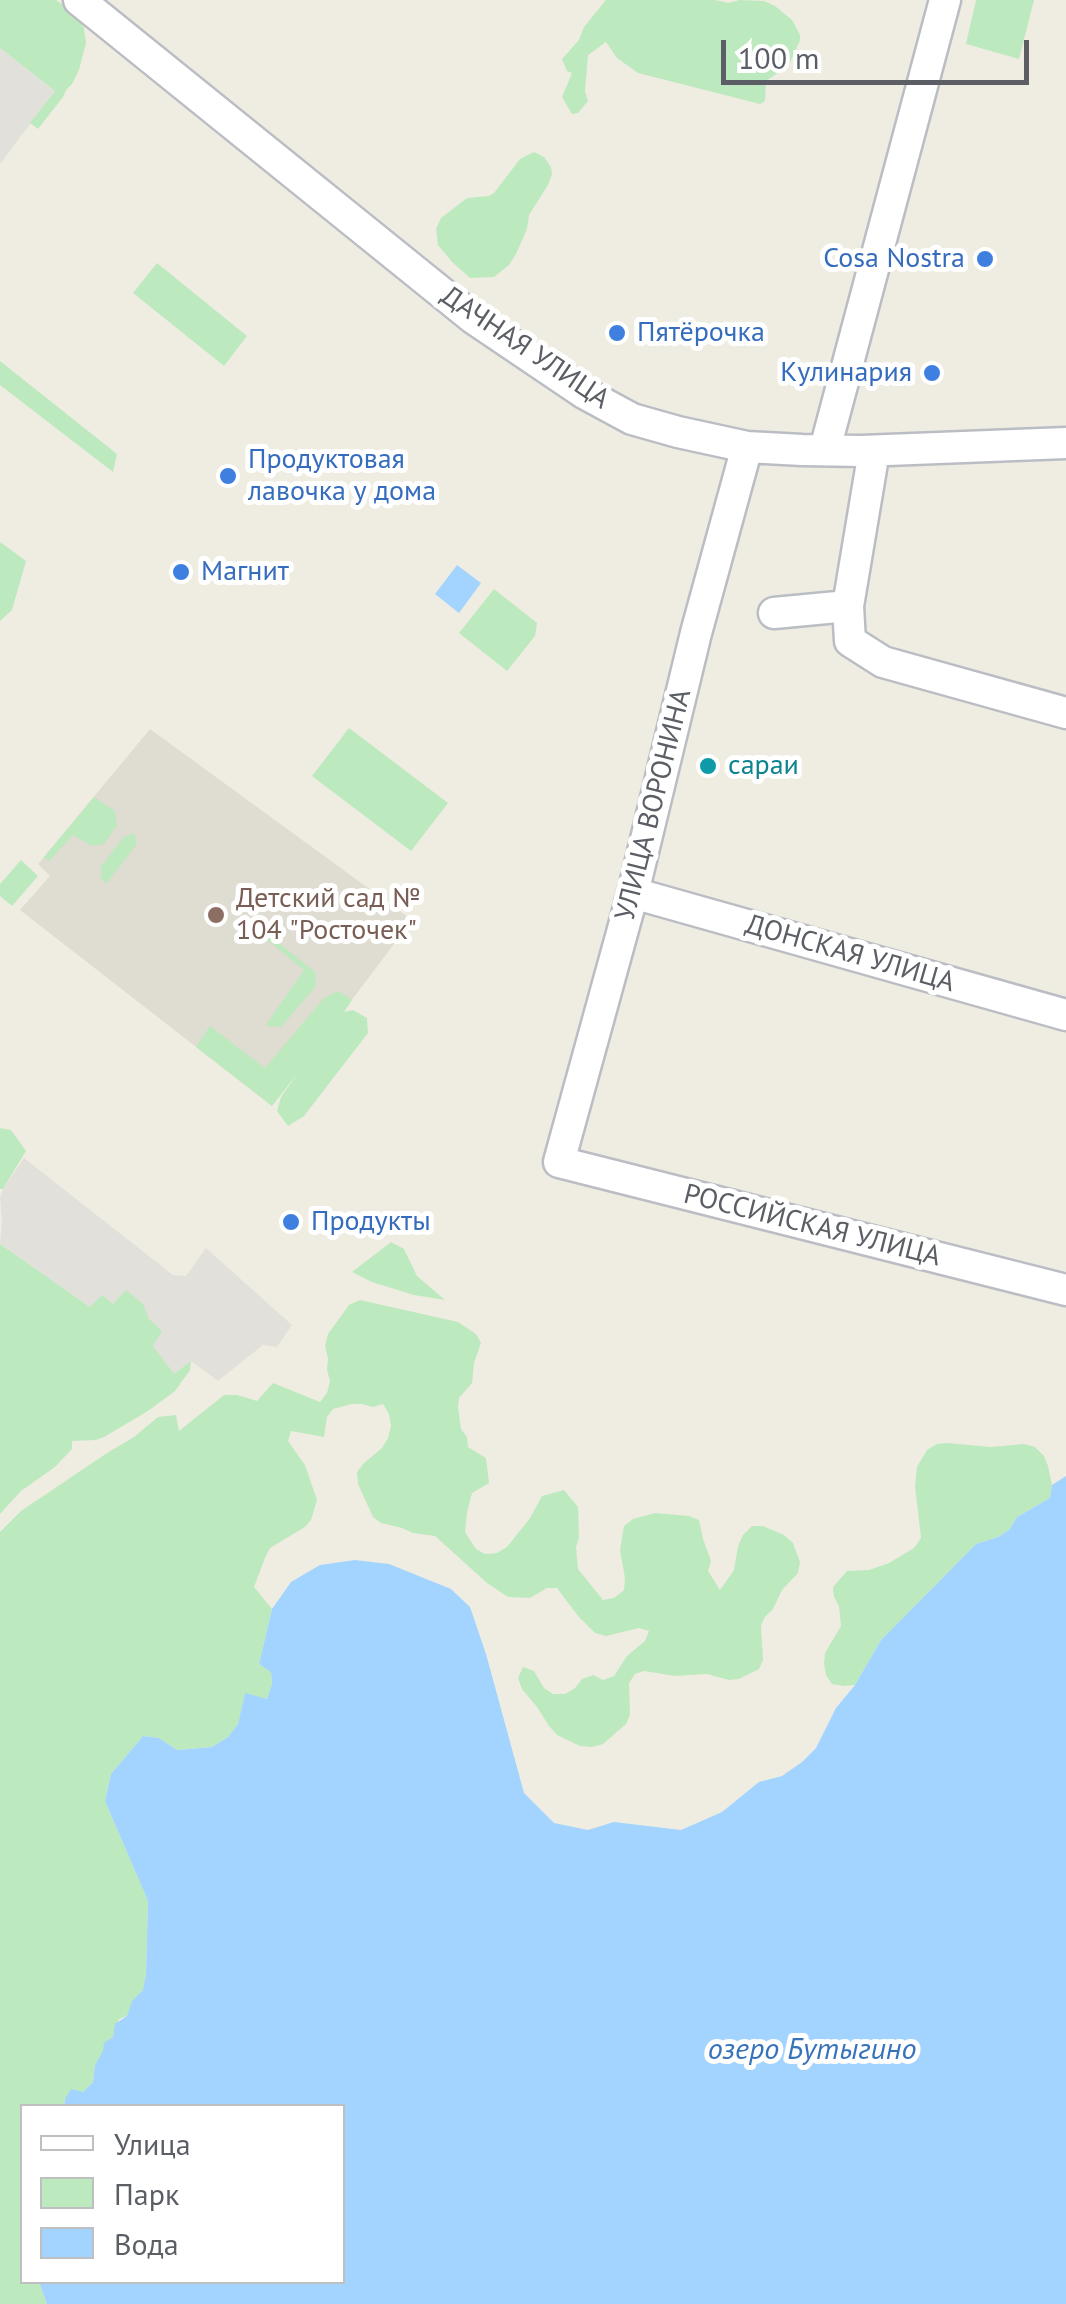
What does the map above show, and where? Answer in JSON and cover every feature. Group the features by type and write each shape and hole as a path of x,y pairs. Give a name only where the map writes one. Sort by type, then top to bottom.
{"street":[{"name":"ДАЧНАЯ УЛИЦА","path":"79,0 474,318 584,393 632,418 747,447 874,450 1066,443"},
{"path":"825,449 945,0"},
{"name":"УЛИЦА ВОРОНИНА","path":"559,1162 633,894 696,633 747,447"},
{"path":"874,450 848,606 850,641 883,662 1066,713"},
{"path":"774,613 848,606"},
{"name":"ДОНСКАЯ УЛИЦА","path":"633,894 1066,1015"},
{"name":"РОССИЙСКАЯ УЛИЦА","path":"559,1162 1066,1290"}],"shaded area":[{"path":"0,48 55,91 0,164"},
{"name":"Детский сад № 104 \"Росточек\"","path":"150,729 412,920 272,1106 20,910 50,876 38,864"},
{"path":"24,1158 173,1275 186,1276 206,1248 292,1325 277,1347 263,1345 218,1381 191,1361 174,1375 113,1304 90,1307 0,1244 0,1198"}],"green space":[{"path":"0,0 56,0 76,14 84,28 86,43 79,70 38,129 30,123 55,91 0,48"},
{"path":"606,0 764,1 792,20 800,40 789,65 766,81 765,101 760,104 638,73 617,58 606,42 588,55 588,101 578,113 572,114 562,97 572,73 562,59"},
{"path":"976,0 1034,0 1019,59 966,44"},
{"path":"534,152 544,157 552,174 529,215 516,254 494,277 470,278 438,245 436,229 441,218 467,198 494,193 520,159"},
{"path":"157,263 247,336 224,366 133,293"},
{"path":"0,361 117,454 113,472 0,385"},
{"path":"0,542 26,561 12,610 0,621"},
{"path":"494,589 537,623 535,636 507,671 459,633"},
{"path":"349,728 448,803 411,851 312,776"},
{"path":"94,797 115,811 117,825 104,844 92,846 73,835 49,861 44,857"},
{"path":"134,833 137,844 106,884 101,878 101,866 124,837"},
{"path":"21,860 38,876 12,906 0,896 0,884"},
{"path":"244,921 252,921 316,973 315,987 281,1027 265,1026 304,970"},
{"path":"338,991 352,1000 344,1012 353,1010 367,1018 368,1033 304,1116 288,1126 277,1111 281,1097 298,1073 272,1106 196,1047 210,1026 265,1068 324,998"},
{"path":"0,1128 11,1130 26,1151 3,1189 0,1189"},
{"path":"391,1242 404,1249 417,1276 445,1300 414,1295 352,1272"},
{"path":"0,1244 90,1307 102,1295 113,1304 126,1290 143,1304 149,1319 162,1331 153,1346 174,1374 191,1361 190,1370 175,1391 104,1437 72,1441 72,1449 55,1467 21,1491 0,1514"},
{"path":"360,1300 458,1322 476,1334 481,1343 472,1383 459,1398 458,1408 468,1447 486,1458 489,1483 472,1493 467,1513 465,1532 476,1549 485,1554 507,1547 542,1496 564,1490 578,1507 578,1569 603,1600 624,1590 620,1550 624,1526 655,1513 699,1520 711,1561 708,1571 720,1590 734,1570 743,1535 752,1526 763,1526 793,1543 800,1562 798,1573 782,1590 761,1625 763,1660 759,1669 729,1680 707,1674 635,1674 629,1683 630,1715 626,1724 603,1744 580,1746 557,1735 522,1689 518,1678 523,1667 534,1671 544,1688 553,1694 565,1694 582,1679 614,1676 649,1631 639,1628 606,1636 595,1633 557,1588 547,1588 530,1598 508,1597 435,1536 413,1533 373,1517 358,1484 357,1472 388,1438 391,1426 383,1404 352,1404 333,1409 327,1417 324,1437 291,1431 288,1441 305,1465 317,1500 305,1527 270,1548 254,1587 272,1609 259,1664 271,1671 267,1699 245,1694 238,1724 228,1737 212,1747 177,1750 159,1738 143,1736 111,1774 105,1801 148,1901 144,1990 127,2016 119,2019 113,2037 95,2065 93,2082 83,2092 65,2099 64,2104 20,2104 20,2284 40,2284 47,2304 0,2304 0,1532 21,1511 158,1417 176,1415 179,1431 224,1395 257,1401 273,1383 320,1402 330,1381 325,1346 328,1334 349,1305"},
{"path":"947,1443 1035,1447 1048,1466 1050,1498 1017,1517 1009,1530 998,1537 976,1544 881,1640 855,1685 832,1684 826,1675 825,1653 841,1626 833,1587 847,1571 869,1570 914,1548 921,1538 915,1486 917,1467 927,1450"}],"water":[{"path":"457,565 481,583 459,613 435,594"},
{"name":"озеро Бутыгино","path":"1066,1476 1066,2304 47,2304 40,2284 345,2284 345,2104 64,2104 71,2089 83,2092 93,2082 104,2043 113,2037 115,2024 127,2016 132,2001 143,1990 146,1975 148,1901 105,1801 111,1774 143,1736 159,1738 177,1750 212,1747 228,1737 238,1724 245,1693 267,1699 271,1672 259,1664 272,1609 291,1582 320,1565 355,1560 389,1564 451,1589 470,1607 524,1793 554,1823 588,1830 614,1822 681,1830 722,1812 759,1782 782,1776 802,1762 816,1748 836,1708 855,1685 881,1640 976,1544 998,1537 1009,1530 1017,1517 1050,1498 1052,1485"}],"place":[{"name":"Cosa Nostra","path":"985,259"},
{"name":"Пятёрочка","path":"617,333"},
{"name":"Кулинария","path":"932,373"},
{"name":"Продуктовая лавочка у дома","path":"228,476"},
{"name":"Магнит","path":"181,572"},
{"name":"сараи","path":"708,766"},
{"name":"Детский сад № 104 \"Росточек\"","path":"216,915"},
{"name":"Продукты","path":"291,1222"}]}
